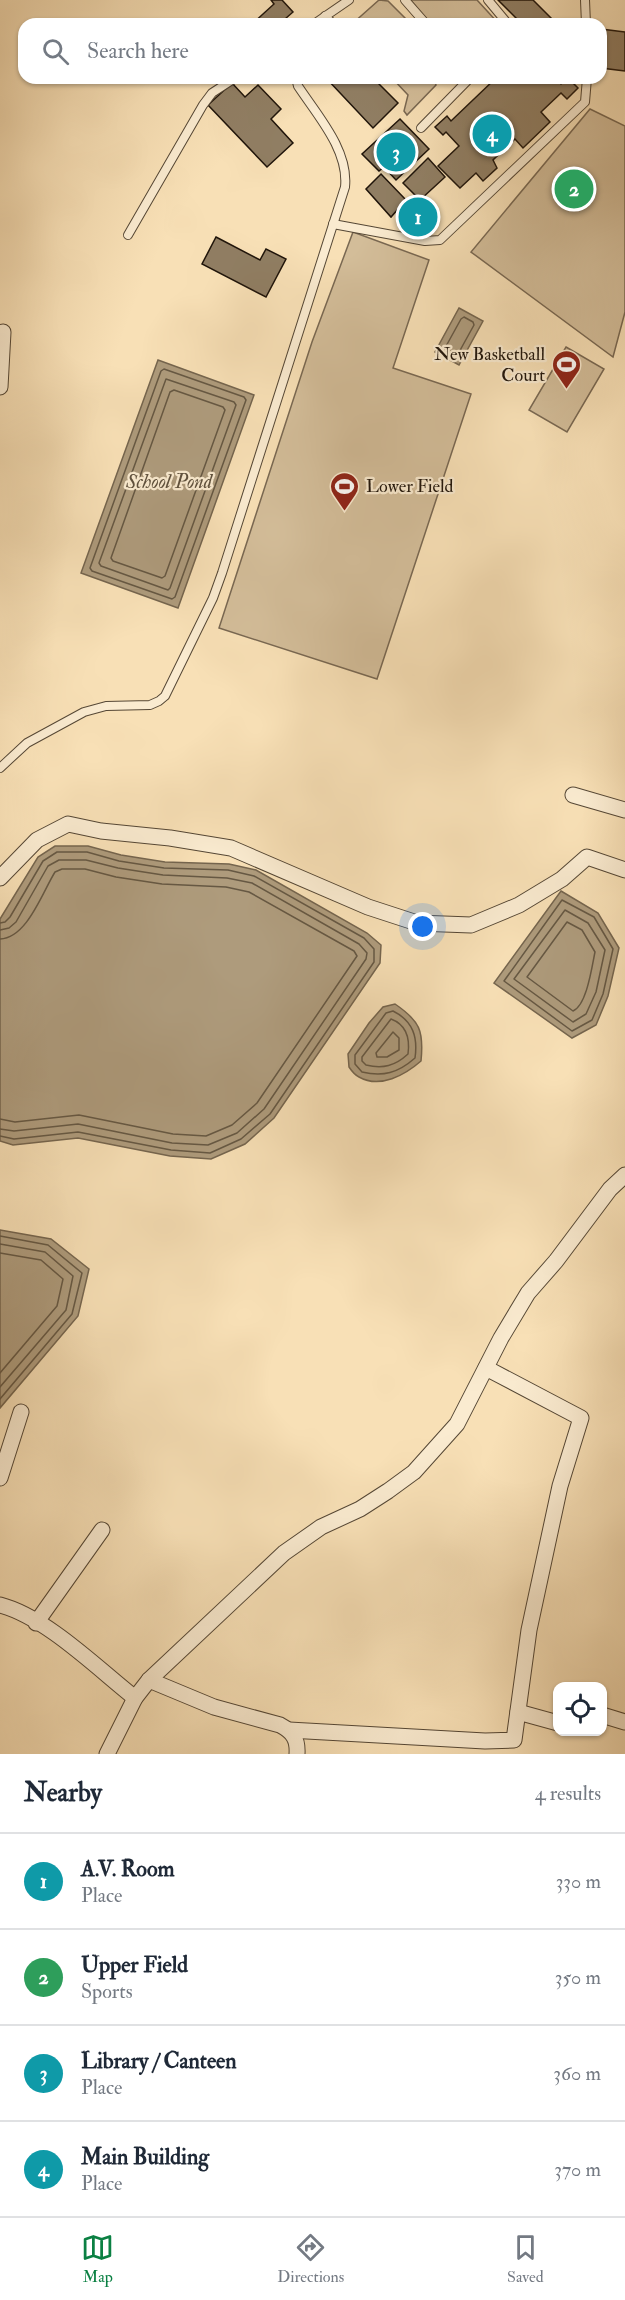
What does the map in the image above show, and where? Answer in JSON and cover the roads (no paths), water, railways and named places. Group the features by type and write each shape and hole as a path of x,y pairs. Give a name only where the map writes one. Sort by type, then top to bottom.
{"street":[{"path":"0,387 3,332"},
{"path":"573,795 625,810"},
{"path":"0,878 37,840 68,824 101,831 171,838 231,848 368,907 417,922 471,925 519,906 562,879 587,857 625,870"},
{"path":"107,1754 135,1698 149,1680 284,1553 321,1527 360,1509 414,1472 457,1425 501,1338 528,1293 610,1190 625,1175"},
{"path":"289,1730 514,1740 529,1630 560,1486 581,1418 486,1368"},
{"path":"0,1478 21,1412"},
{"path":"36,1623 102,1530"},
{"path":"0,1605 23,1614 58,1635 135,1698"},
{"path":"149,1680 214,1707 280,1725 295,1737 297,1754"},
{"path":"518,1712 553,1722"},
{"path":"607,1716 625,1722"}],"lane":[{"path":"322,18 349,0"},
{"path":"405,0 418,18"},
{"path":"488,0 505,18"},
{"path":"585,0 586,18"},
{"path":"128,235 203,105 212,93 226,84"},
{"path":"0,768 27,743 84,712 106,706 150,705 159,701 165,696 213,597 345,187 345,163 298,84"},
{"path":"421,128 464,84"},
{"path":"333,224 424,241 440,240 585,102 586,84"}],"water":[{"path":"459,308 483,321 459,365 435,352"},
{"name":"School Pond","path":"158,360 254,395 178,608 81,573"},
{"path":"55,846 88,846 121,855 165,862 229,864 256,870 367,933 381,945 380,963 274,1118 245,1144 211,1159 170,1156 78,1138 13,1145 0,1141 0,919 38,857"},
{"path":"561,891 598,913 619,948 608,996 596,1025 572,1038 494,983"},
{"path":"395,1004 410,1016 421,1034 421,1061 392,1079 375,1082 359,1077 349,1067 348,1054 383,1007"},
{"path":"0,1230 51,1239 89,1269 78,1316 0,1408"}],"place":[{"name":"Main Building","path":"492,134"},
{"name":"Library / Canteen","path":"396,152"},
{"name":"Upper Field","path":"574,189"},
{"name":"A.V. Room","path":"418,217"},
{"name":"New Basketball Court","path":"566,390"},
{"name":"Lower Field","path":"345,512"}]}
